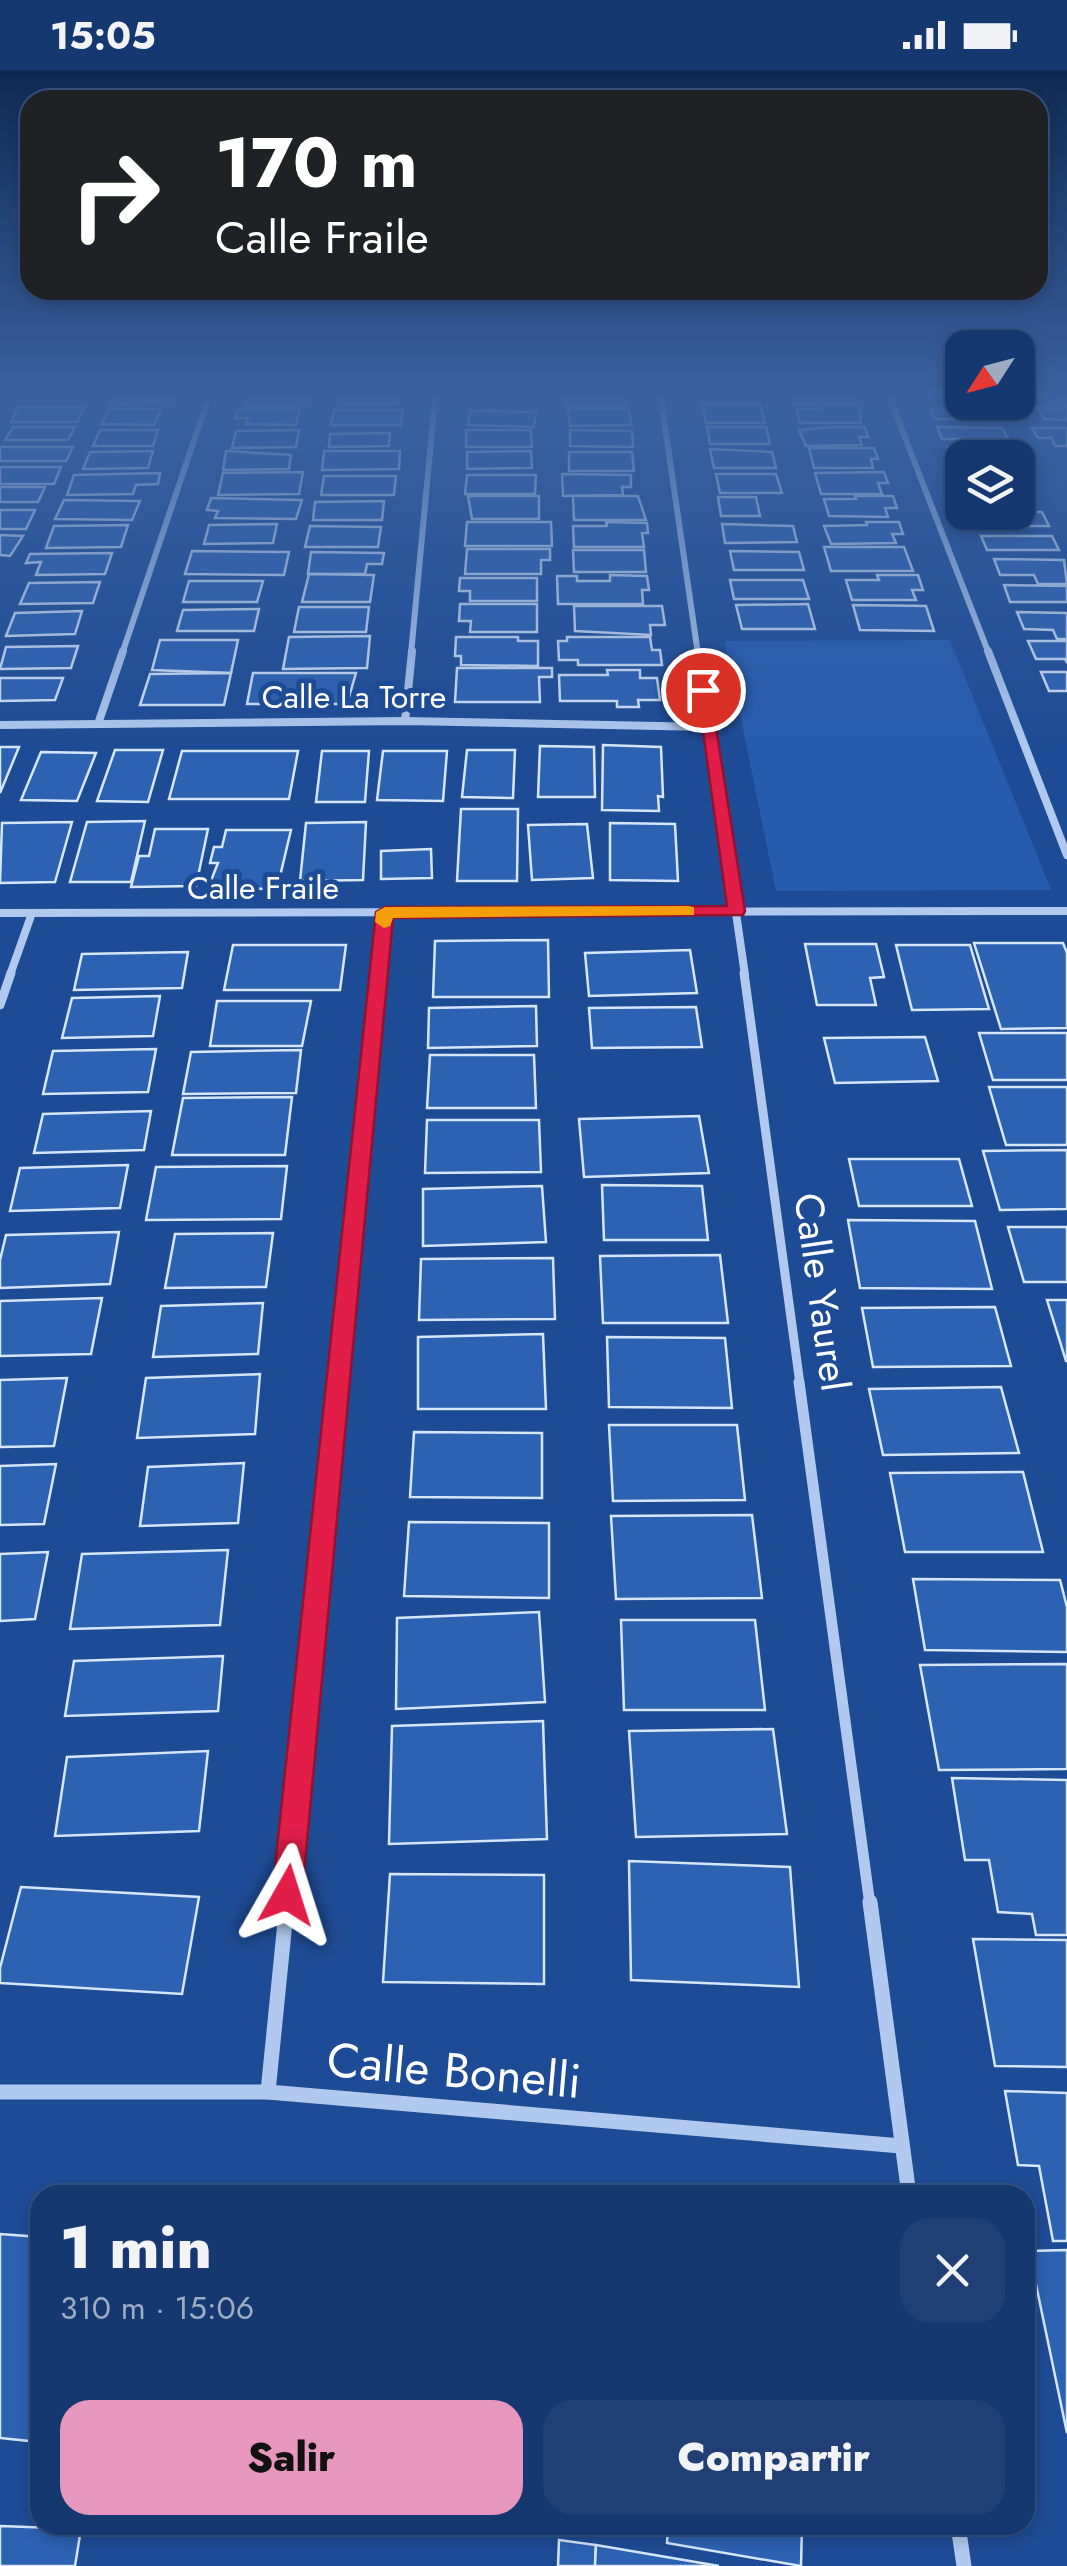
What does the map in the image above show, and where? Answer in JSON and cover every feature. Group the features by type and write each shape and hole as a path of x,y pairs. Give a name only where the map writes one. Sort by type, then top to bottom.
{"street":[{"path":"98,724 169,515"},
{"path":"405,721 424,515"},
{"name":"Calle Yaurel","path":"678,515 736,911 907,2185"},
{"path":"935,515 1067,856"},
{"name":"Calle La Torre","path":"0,725 405,721 708,727"},
{"name":"Calle Fraile","path":"0,913 1067,911"},
{"path":"268,2092 385,912"},
{"path":"0,1005 32,913"},
{"name":"Calle Bonelli","path":"0,2092 268,2092 901,2146"},
{"path":"959,2535 964,2566"}],"shaded area":[{"path":"950,640 1051,890 776,891 725,641"}],"building":[{"path":"0,515 32,515 26,529 0,529"},
{"path":"57,515 134,515 132,520 55,519"},
{"path":"216,515 297,515 296,519"},
{"path":"314,515 382,515 382,520 313,520"},
{"path":"471,515 539,515 539,519 472,519"},
{"path":"574,515 644,515 646,520 574,520"},
{"path":"1035,515 1044,515 1049,526 1035,526"},
{"path":"467,522 551,522 552,546 465,546"},
{"path":"606,522 647,523 648,533 642,533 644,547 574,547 573,526 607,526"},
{"path":"866,522 899,522 903,534 892,534 896,543 831,544 824,526 867,525"},
{"path":"277,524 273,543 204,544 209,525"},
{"path":"722,524 793,526 797,542 725,543"},
{"path":"128,525 121,547 46,548 54,526"},
{"path":"310,526 381,527 378,547 305,547"},
{"path":"0,535 23,536 10,556 0,555"},
{"path":"981,536 1052,536 1059,550 987,550"},
{"path":"824,547 904,547 913,571 831,571"},
{"path":"467,549 550,549 550,560 541,560 541,574 465,574"},
{"path":"573,550 644,550 646,572 574,572"},
{"path":"192,551 289,552 284,575 185,574"},
{"path":"730,551 799,552 804,570 734,570"},
{"path":"311,552 384,553 382,564 367,564 365,574 308,574"},
{"path":"112,553 105,574 36,575 41,562 26,563 30,554"},
{"path":"994,559 1064,560 1067,584 1038,584 1034,575 1000,575"},
{"path":"309,574 374,575 370,602 302,602"},
{"path":"610,575 647,576 649,590 642,590 643,604 558,604 557,576 577,576 577,581 610,581"},
{"path":"877,575 918,575 923,590 912,590 916,600 852,600 846,580 879,580"},
{"path":"460,578 537,578 537,601 470,601 470,591 459,591"},
{"path":"730,580 803,580 809,599 734,599"},
{"path":"189,581 263,581 257,602 183,602"},
{"path":"100,582 93,603 20,604 29,583"},
{"path":"1004,585 1067,586 1067,602 1010,602"},
{"path":"460,604 537,604 537,632 470,632 471,621 459,621"},
{"path":"808,604 815,629 742,629 736,605"},
{"path":"853,605 926,606 934,631 860,630"},
{"path":"574,606 662,606 665,625 650,625 651,635 575,631"},
{"path":"299,607 369,607 366,632 294,632"},
{"path":"259,609 254,631 177,631 183,610"},
{"path":"82,611 75,634 6,636 15,613"},
{"path":"1017,612 1067,613 1067,639 1057,639 1053,630 1024,629"},
{"path":"370,636 367,668 283,669 289,637"},
{"path":"456,637 518,637 518,641 538,641 538,666 461,665 461,656 455,656"},
{"path":"567,637 650,637 652,650 660,650 662,665 578,665 578,660 559,660 558,641 567,641"},
{"path":"160,640 238,640 231,673 152,670"},
{"path":"1028,641 1067,641 1067,663 1065,659 1036,659"},
{"path":"78,646 71,668 0,669 6,647"},
{"path":"457,668 552,668 552,677 539,677 540,702 455,702"},
{"path":"607,670 640,670 640,678 657,678 660,700 638,700 639,707 617,707 617,701 560,701 559,675 608,675"},
{"path":"1041,672 1067,672 1067,691 1049,691"},
{"path":"231,673 224,705 140,705 150,674"},
{"path":"253,673 356,673 347,704 247,704"},
{"path":"0,678 63,678 55,700 0,701"},
{"path":"603,745 661,747 663,797 658,796 659,811 602,810"},
{"path":"540,746 594,747 595,797 538,797"},
{"path":"0,747 19,747 0,793"},
{"path":"115,750 163,750 148,802 97,801"},
{"path":"467,750 515,750 513,798 462,797"},
{"path":"182,751 298,751 289,799 169,799"},
{"path":"322,751 369,751 365,802 316,802"},
{"path":"383,751 447,751 443,801 377,800"},
{"path":"41,752 96,753 77,801 21,800"},
{"path":"461,809 518,809 517,881 457,881"},
{"path":"145,821 131,882 70,882 87,822"},
{"path":"72,822 55,882 0,883 2,823"},
{"path":"366,822 363,880 300,881 306,823"},
{"path":"610,823 675,824 678,881 610,880"},
{"path":"587,824 593,878 532,880 528,825"},
{"path":"155,829 208,829 196,886 131,887 139,856 149,856"},
{"path":"226,830 291,830 277,889 208,888 218,863 210,863 214,847 222,847"},
{"path":"431,849 432,878 381,879 381,851"},
{"path":"548,940 549,997 433,997 435,941"},
{"path":"974,943 1063,943 1067,953 1067,1028 1001,1029"},
{"path":"805,944 876,944 884,977 870,978 876,1005 817,1005"},
{"path":"233,945 346,945 340,990 224,990"},
{"path":"896,945 970,945 989,1009 912,1010"},
{"path":"690,950 697,993 589,996 585,953"},
{"path":"188,952 182,988 74,990 82,954"},
{"path":"160,996 153,1036 62,1038 72,998"},
{"path":"217,1001 311,1001 302,1046 210,1046"},
{"path":"536,1006 537,1046 428,1048 429,1008"},
{"path":"696,1007 702,1047 592,1048 589,1008"},
{"path":"979,1033 1067,1033 1067,1080 993,1080"},
{"path":"925,1037 938,1081 835,1083 824,1038"},
{"path":"156,1049 148,1092 43,1094 53,1051"},
{"path":"301,1050 296,1093 183,1094 191,1052"},
{"path":"430,1055 534,1055 536,1108 427,1108"},
{"path":"989,1087 1067,1087 1067,1145 1006,1145"},
{"path":"292,1097 285,1155 172,1155 183,1098"},
{"path":"151,1111 144,1150 34,1153 43,1114"},
{"path":"699,1116 709,1173 584,1177 579,1119"},
{"path":"427,1120 539,1120 541,1172 425,1173"},
{"path":"1067,1150 1067,1209 1000,1210 983,1151"},
{"path":"849,1159 959,1159 972,1206 859,1206"},
{"path":"128,1165 120,1208 10,1211 20,1168"},
{"path":"287,1166 281,1219 146,1220 156,1167"},
{"path":"602,1185 702,1186 708,1240 604,1240"},
{"path":"542,1186 546,1242 423,1246 423,1189"},
{"path":"848,1220 975,1221 992,1289 860,1288"},
{"path":"1008,1227 1067,1227 1067,1282 1024,1282"},
{"path":"119,1232 110,1284 0,1288 0,1260 6,1235"},
{"path":"273,1233 266,1287 165,1288 175,1234"},
{"path":"720,1255 728,1323 603,1323 600,1256"},
{"path":"553,1258 555,1319 419,1320 421,1259"},
{"path":"102,1298 91,1354 0,1356 0,1301"},
{"path":"1047,1300 1067,1300 1067,1361 1066,1361"},
{"path":"263,1303 258,1354 153,1357 161,1306"},
{"path":"995,1307 1011,1366 873,1367 862,1308"},
{"path":"543,1334 546,1409 418,1409 418,1337"},
{"path":"607,1337 725,1338 732,1408 609,1407"},
{"path":"260,1374 255,1434 137,1438 146,1378"},
{"path":"67,1378 54,1446 0,1447 0,1380"},
{"path":"1001,1387 1019,1453 883,1455 869,1389"},
{"path":"609,1425 737,1425 745,1500 613,1501"},
{"path":"414,1432 542,1433 542,1498 410,1497"},
{"path":"244,1463 238,1523 140,1526 148,1467"},
{"path":"56,1464 44,1524 0,1525 0,1466"},
{"path":"1023,1472 1043,1552 905,1552 890,1473"},
{"path":"752,1515 762,1598 616,1599 611,1516"},
{"path":"409,1522 549,1523 549,1598 404,1596"},
{"path":"228,1550 220,1625 70,1629 82,1554"},
{"path":"48,1552 35,1619 0,1621 0,1554"},
{"path":"913,1579 1060,1580 1067,1607 1067,1652 925,1650"},
{"path":"539,1612 545,1702 396,1709 397,1618"},
{"path":"621,1620 755,1620 765,1710 624,1710"},
{"path":"223,1656 218,1711 65,1716 74,1661"},
{"path":"1067,1664 1067,1769 939,1770 920,1665"},
{"path":"543,1721 547,1839 389,1844 392,1726"},
{"path":"773,1729 787,1834 636,1837 629,1731"},
{"path":"208,1751 199,1831 55,1836 67,1757"},
{"path":"952,1778 1067,1780 1067,1935 1036,1935 1032,1914 998,1912 989,1860 965,1860"},
{"path":"629,1861 790,1867 799,1987 631,1980"},
{"path":"390,1874 544,1875 544,1984 383,1982"},
{"path":"21,1887 199,1897 182,1994 0,1983 0,1968"},
{"path":"973,1939 1067,1940 1067,2067 995,2066"},
{"path":"1005,2091 1067,2093 1067,2241 1053,2241 1039,2166 1018,2165"},
{"path":"0,2234 30,2236 30,2441 0,2438"},
{"path":"1067,2250 1067,2433 1035,2280 1035,2251"},
{"path":"0,2526 30,2527 30,2535 80,2535 75,2566 0,2566"},
{"path":"667,2535 802,2535 801,2566 667,2543"},
{"path":"559,2540 596,2545 595,2566 558,2566"},
{"path":"596,2545 719,2566 595,2566"}],"slow traffic":[{"path":"384,922 385,912 688,911"}],"route":[{"path":"287,1895 385,912 736,911 703,690"}]}
